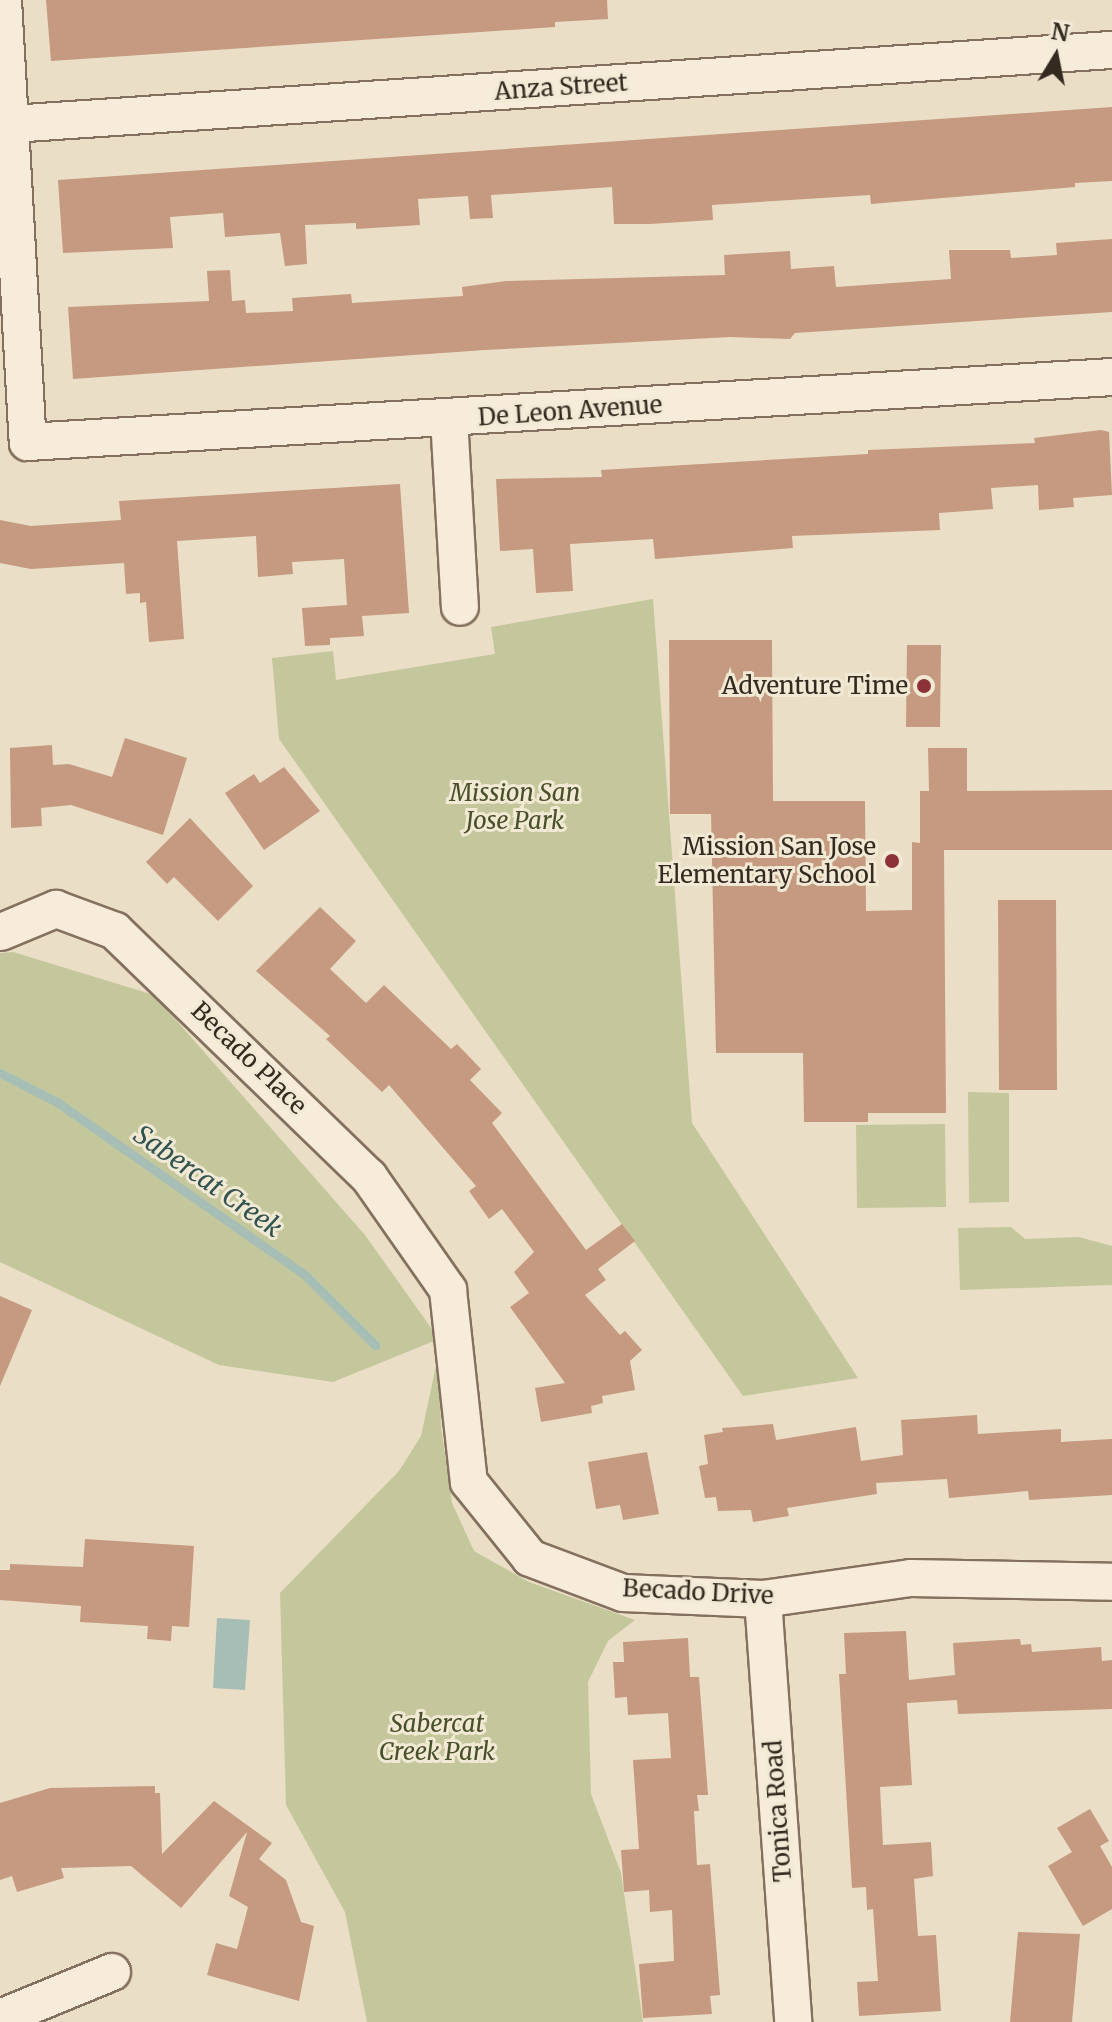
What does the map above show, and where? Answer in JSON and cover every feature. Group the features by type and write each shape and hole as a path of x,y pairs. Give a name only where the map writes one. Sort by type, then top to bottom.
{"street":[{"path":"3,0 11,124"},
{"name":"Anza Street","path":"11,124 1112,50"},
{"name":"De Leon Avenue","path":"11,124 28,442 1112,377"},
{"path":"449,418 460,607"},
{"name":"Becado Place","path":"1,932 56,909 115,931 369,1177 448,1290"},
{"name":"Becado Drive","path":"448,1290 469,1482 530,1558 623,1593 763,1599 911,1578 1112,1582"},
{"name":"Tonica Road","path":"763,1599 793,2022"},
{"path":"0,2018 112,1972"}],"green space":[{"name":"Mission San Jose Park","path":"653,599 692,1123 858,1378 743,1396 279,739 272,658 333,651 336,680 495,654 491,627"},
{"path":"13,952 154,995 365,1235 439,1339 333,1382 219,1365 0,1262 0,953"},
{"path":"968,1092 1009,1093 1009,1202 969,1203"},
{"path":"945,1124 946,1207 857,1208 856,1125"},
{"path":"1011,1227 1025,1239 1079,1237 1112,1246 1112,1285 960,1290 958,1228"},
{"name":"Sabercat Creek Park","path":"439,1352 441,1427 452,1503 474,1551 529,1582 635,1620 608,1641 588,1682 591,1794 621,1873 643,2022 367,2022 345,1912 286,1805 280,1593 399,1471 421,1436"}],"water":[{"path":"217,1618 250,1620 245,1690 213,1688"}],"building":[{"path":"46,0 607,0 608,19 555,22 555,27 51,61"},
{"path":"1112,107 1112,181 1075,183 1075,187 871,204 870,195 712,205 713,220 650,224 614,224 612,187 491,195 493,218 470,219 468,196 418,199 420,225 356,229 356,223 305,225 307,264 285,266 280,233 225,237 223,213 170,217 173,248 63,253 58,180"},
{"path":"1112,239 1112,312 795,333 790,339 730,337 485,350 73,379 68,307 209,301 207,271 230,270 232,301 245,300 246,313 293,311 292,298 351,294 352,303 463,296 462,287 506,281 725,275 724,255 790,251 791,269 834,266 836,287 951,279 949,250 1010,250 1011,258 1057,255 1056,243"},
{"path":"1101,430 1109,432 1112,495 1073,498 1074,507 1039,510 1038,485 991,488 993,509 939,513 940,530 792,536 793,548 655,559 653,539 570,544 573,591 536,593 533,549 500,551 496,479 602,477 601,470 868,454 868,450 1035,443 1034,438"},
{"path":"400,484 409,613 362,616 364,636 330,638 330,645 305,646 302,608 347,605 344,559 292,562 293,574 258,577 256,536 177,541 184,639 149,642 146,602 140,603 140,593 126,594 124,563 31,569 0,563 0,520 31,526 121,520 119,501"},
{"path":"669,640 772,640 773,801 865,801 866,911 912,910 912,842 920,843 920,791 929,791 928,748 967,748 967,791 1112,790 1112,850 944,850 946,1113 868,1113 868,1122 804,1122 803,1053 716,1053 711,814 670,814"},
{"name":"Adventure Time","path":"907,645 941,645 940,727 906,727"},
{"path":"125,738 187,758 163,835 71,805 41,808 42,826 11,828 10,748 52,745 53,765 69,764 112,777"},
{"path":"284,767 320,811 264,850 225,793 254,774 260,783"},
{"path":"190,818 253,886 218,921 174,877 167,884 146,862"},
{"path":"998,900 1056,900 1057,1090 999,1090"},
{"path":"320,907 356,941 330,969 366,1003 384,985 451,1049 457,1044 481,1069 470,1080 502,1113 492,1123 586,1250 622,1224 635,1241 598,1269 606,1280 585,1295 620,1335 625,1331 642,1350 630,1361 635,1390 602,1396 603,1403 591,1406 592,1413 541,1422 535,1388 565,1383 510,1307 529,1293 514,1272 534,1252 502,1209 489,1219 469,1191 476,1186 389,1085 382,1092 326,1039 330,1036 256,971"},
{"path":"0,1296 32,1310 0,1386"},
{"path":"977,1415 978,1434 1061,1429 1061,1442 1112,1439 1112,1495 1029,1500 1028,1491 949,1498 947,1479 876,1483 877,1494 787,1508 789,1516 753,1522 751,1510 718,1511 716,1497 705,1498 699,1466 708,1464 704,1435 723,1432 722,1428 773,1424 776,1440 856,1427 861,1461 903,1455 901,1420"},
{"path":"647,1452 659,1514 623,1520 620,1505 596,1509 588,1462"},
{"path":"85,1539 194,1546 189,1627 172,1626 171,1641 147,1639 148,1626 80,1622 81,1606 0,1600 0,1570 10,1570 10,1564 83,1567"},
{"path":"906,1631 909,1680 955,1675 953,1643 1020,1639 1021,1645 1031,1644 1032,1652 1101,1647 1102,1661 1112,1660 1112,1709 958,1714 957,1700 907,1703 912,1785 880,1787 883,1845 931,1842 933,1876 914,1879 918,1936 936,1935 941,2011 859,2016 857,1982 878,1981 873,1909 867,1910 866,1887 852,1888 839,1674 846,1674 844,1633"},
{"path":"688,1638 690,1677 699,1677 708,1795 697,1795 699,1811 694,1811 697,1865 710,1864 720,1995 710,1996 712,2014 643,2018 639,1964 674,1961 672,1910 650,1912 649,1890 624,1892 621,1850 639,1849 633,1760 671,1758 668,1713 628,1715 627,1697 615,1698 613,1662 624,1662 623,1642"},
{"path":"155,1786 155,1793 160,1793 162,1854 214,1801 272,1843 259,1859 286,1880 301,1922 314,1926 299,2001 207,1975 216,1943 237,1949 248,1907 229,1896 247,1832 181,1908 131,1866 61,1868 64,1878 17,1892 12,1876 0,1880 0,1803 50,1788"},
{"path":"1090,1809 1109,1841 1100,1846 1112,1867 1112,1909 1083,1926 1048,1866 1072,1852 1057,1828"},
{"path":"1018,1932 1080,1934 1072,2022 1010,2022"}],"waterway":[{"name":"Sabercat Creek","path":"0,1073 57,1102 306,1276 375,1345"}],"place":[{"name":"Adventure Time","path":"924,686"},
{"name":"Mission San Jose Elementary School","path":"892,861"}]}
